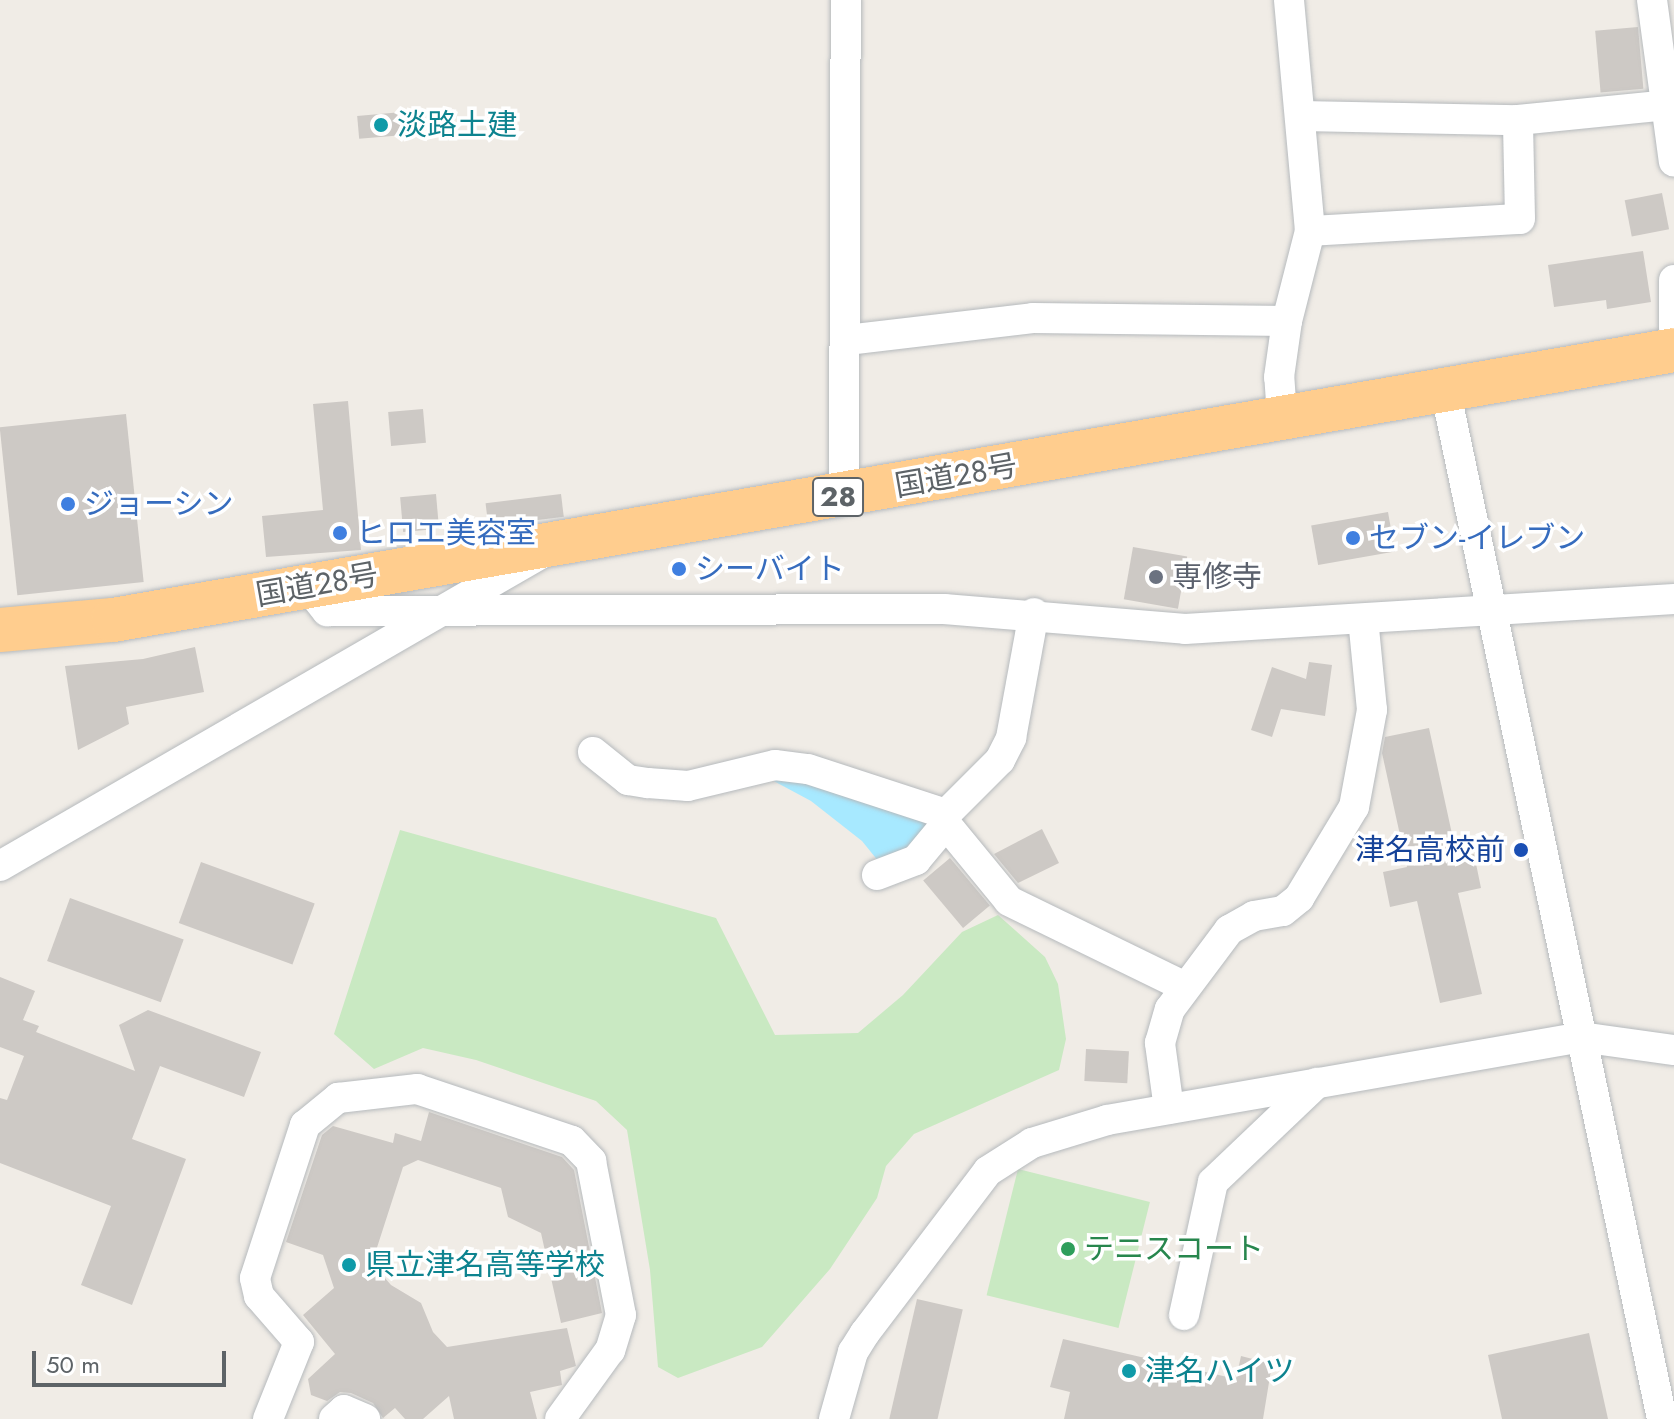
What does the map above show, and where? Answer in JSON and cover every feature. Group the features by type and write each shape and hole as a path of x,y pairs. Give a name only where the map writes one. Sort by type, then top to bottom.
{"highway":[{"name":"国道28号","path":"0,630 113,620 844,496 1282,416 1674,350"}],"street":[{"path":"844,496 846,0"},
{"path":"1282,416 1279,377 1287,321 1310,231 1289,0"},
{"path":"1652,0 1674,162"},
{"path":"1301,116 1518,120 1667,105"},
{"path":"1310,231 1520,219 1518,120"},
{"path":"1674,280 1674,328"},
{"path":"847,340 1033,318 1287,321"},
{"path":"1445,389 1662,1419"},
{"path":"0,866 556,545"},
{"path":"308,587 327,611 450,608 1034,613 1185,629 1674,599"},
{"path":"877,875 916,860 946,819 1000,760 1011,738 1034,613"},
{"path":"1169,1109 1161,1030 1185,987 1229,930 1291,906 1354,807 1372,710 1363,619"},
{"path":"593,752 628,780 648,783 688,786 775,765 822,773 946,819 1009,901 1185,987"},
{"path":"834,1419 853,1352 988,1171 1032,1143 1107,1120 1581,1037 1674,1050"},
{"path":"1184,1315 1213,1182 1317,1083"},
{"path":"276,1417 299,1342 259,1296 255,1278 305,1125 338,1098 417,1089 572,1141 594,1167 621,1315 610,1350 560,1419"},
{"path":"334,1419 344,1410 365,1419"}],"green space":[{"path":"400,830 716,918 775,1035 858,1033 903,995 962,932 998,915 1045,957 1058,984 1066,1039 1059,1070 914,1134 886,1166 877,1198 830,1269 762,1347 678,1378 658,1367 650,1270 627,1130 596,1101 476,1060 423,1048 374,1069 334,1034"},
{"name":"テニスコート","path":"1018,1169 1150,1202 1119,1328 987,1295"}],"water":[{"path":"775,775 924,818 929,827 922,844 879,862 862,841 811,801 770,779"}],"building":[{"path":"1638,27 1643,89 1601,93 1595,31"},
{"name":"淡路土建","path":"402,112 404,135 359,139 357,116"},
{"path":"1662,193 1669,229 1632,237 1625,200"},
{"path":"1643,251 1651,302 1607,309 1606,300 1554,307 1548,265"},
{"path":"348,401 361,550 266,557 262,516 323,510 313,404"},
{"path":"423,409 426,443 391,446 388,412"},
{"name":"ジョーシン","path":"126,414 144,582 17,595 0,427"},
{"path":"436,494 439,529 403,532 400,497"},
{"path":"561,494 564,517 488,526 486,503"},
{"name":"セブン-イレブン","path":"1388,512 1395,551 1318,565 1311,526"},
{"path":"1133,547 1187,557 1178,609 1124,599"},
{"path":"195,647 204,692 126,707 129,724 78,750 65,666 143,659"},
{"path":"1309,662 1332,665 1325,716 1281,709 1272,737 1251,730 1272,667 1306,679"},
{"path":"1429,728 1457,857 1474,854 1481,888 1458,893 1482,994 1440,1003 1417,901 1390,907 1383,872 1407,867 1382,753 1385,737"},
{"path":"1042,829 1059,863 1018,883 994,854"},
{"path":"950,858 990,905 963,928 923,880"},
{"path":"201,862 315,903 292,964 179,923"},
{"path":"70,898 184,939 161,1002 47,961"},
{"path":"0,977 35,991 23,1020 39,1026 36,1032 135,1071 119,1025 148,1010 261,1052 244,1097 160,1066 132,1139 186,1159 132,1305 81,1285 111,1206 0,1163 0,1098 7,1100 24,1056 0,1047"},
{"path":"1086,1049 1129,1051 1127,1083 1084,1081"},
{"name":"県立津名高等学校","path":"429,1112 562,1157 574,1170 602,1313 561,1323 541,1233 508,1217 501,1188 418,1160 403,1167 372,1263 391,1285 421,1303 433,1332 447,1347 567,1328 576,1366 560,1371 562,1385 530,1392 537,1419 454,1419 449,1396 423,1419 405,1419 395,1408 383,1418 373,1403 351,1393 340,1392 327,1401 311,1395 308,1379 335,1354 303,1315 334,1288 323,1255 286,1242 322,1135 333,1126 393,1143 395,1133 421,1141"},
{"path":"917,1299 963,1310 938,1419 889,1419"},
{"path":"1589,1333 1608,1419 1502,1419 1488,1355"},
{"name":"津名ハイツ","path":"1063,1339 1236,1379 1241,1356 1272,1364 1263,1419 1064,1419 1070,1392 1050,1387"}],"place":[{"name":"淡路土建","path":"381,125"},
{"name":"ジョーシン","path":"68,504"},
{"name":"ヒロエ美容室","path":"340,533"},
{"name":"セブン-イレブン","path":"1353,538"},
{"name":"シーバイト","path":"679,569"},
{"name":"専修寺","path":"1156,577"},
{"name":"津名高校前","path":"1521,850"},
{"name":"テニスコート","path":"1068,1249"},
{"name":"県立津名高等学校","path":"349,1265"},
{"name":"津名ハイツ","path":"1129,1371"}]}
